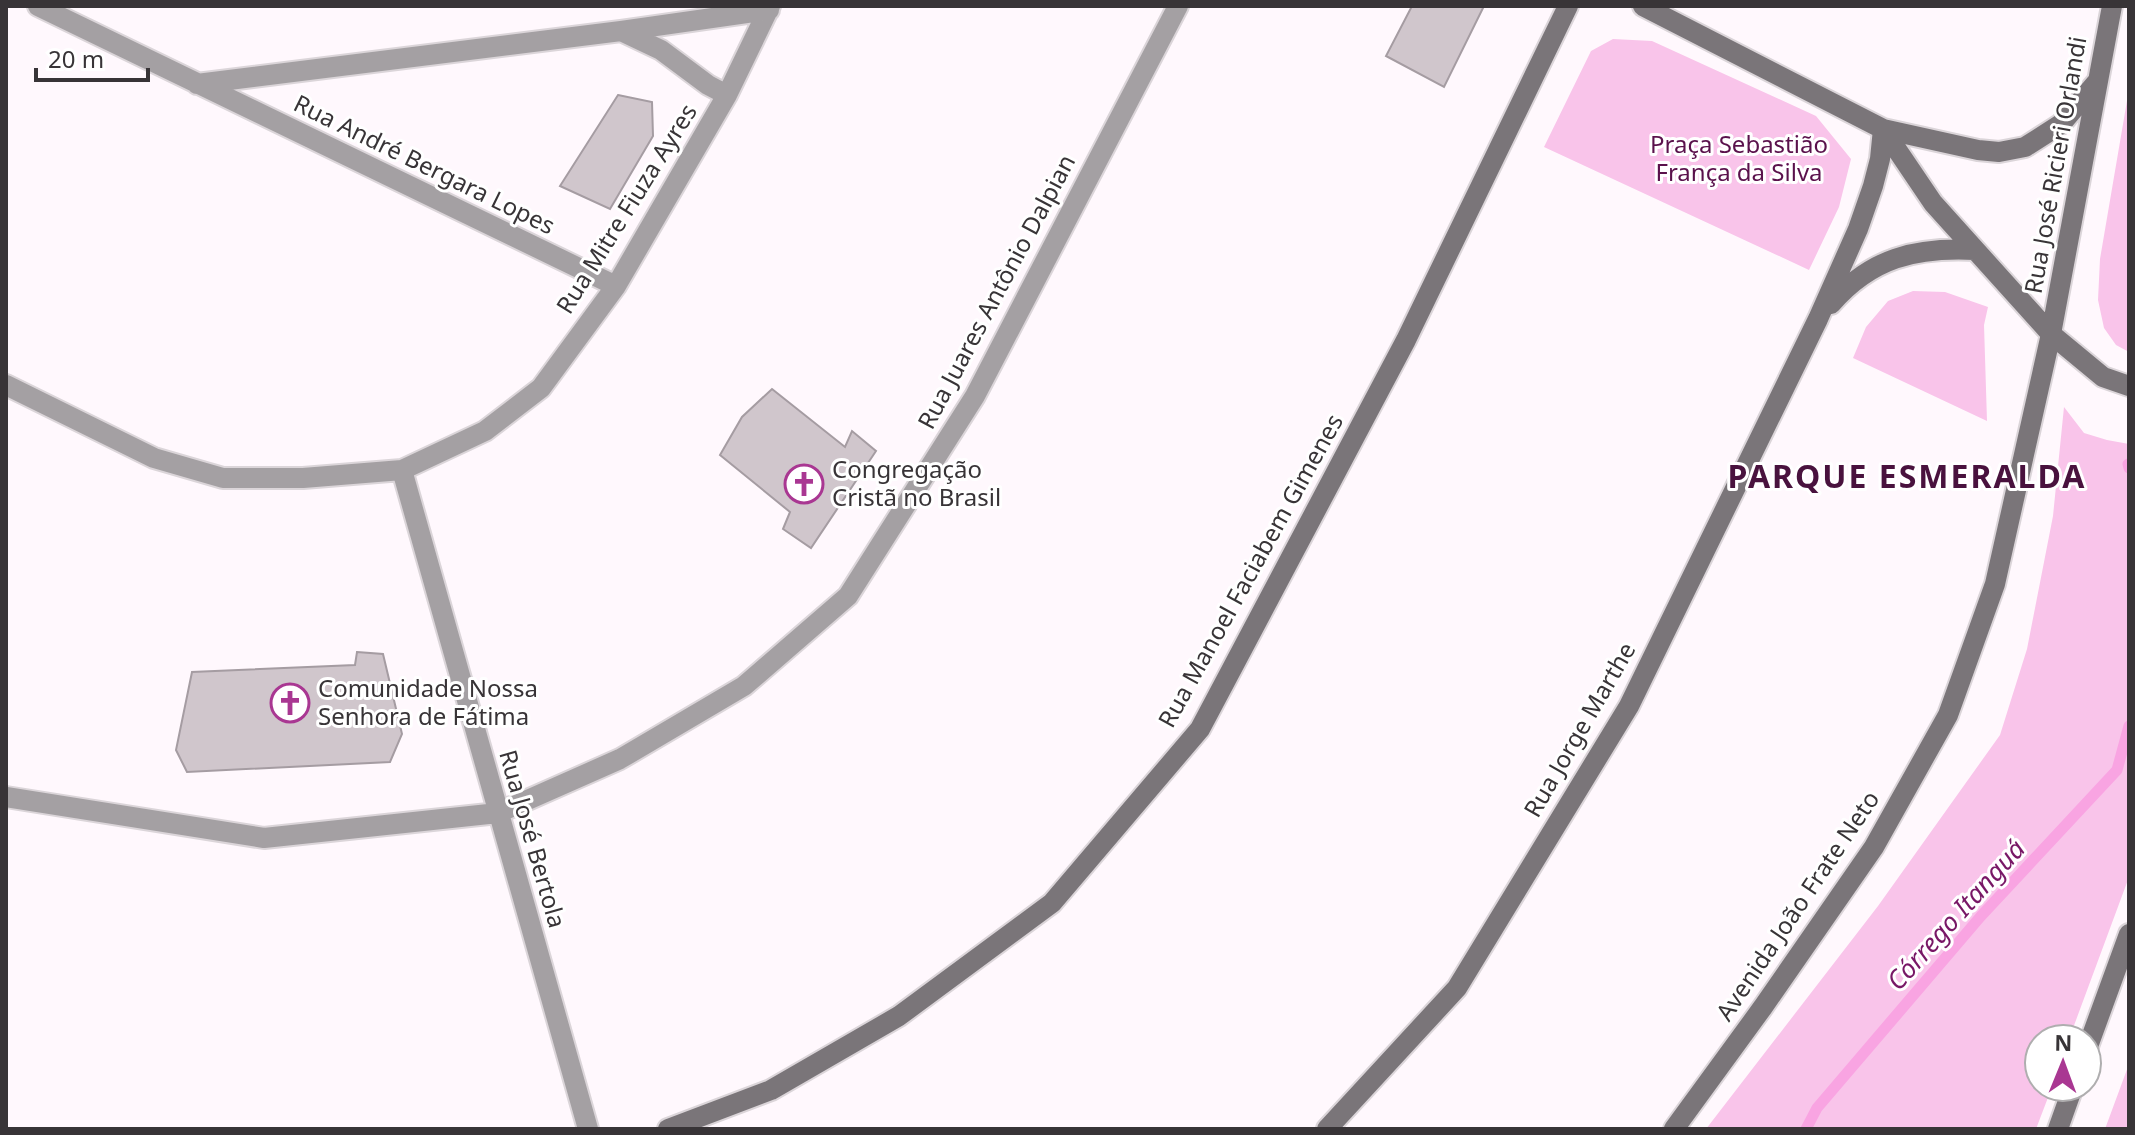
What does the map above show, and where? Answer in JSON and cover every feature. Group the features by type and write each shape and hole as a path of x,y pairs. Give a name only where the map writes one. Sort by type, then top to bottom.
{"street":[{"name":"Rua André Bergara Lopes","path":"38,6 616,286"},
{"name":"Rua Juares Antônio Dalpian","path":"6,797 264,838 498,813 620,759 744,686 848,596 975,396 1178,6"},
{"name":"Rua Manoel Faciabem Gimenes","path":"668,1129 771,1090 899,1016 1052,903 1200,729 1406,340 1568,6"},
{"path":"1643,6 1883,129 1978,150 1999,152 2025,147 2061,124 2098,80"},
{"name":"Rua José Ricieri Orlandi","path":"2051,334 2112,6"},
{"path":"197,84 621,31 770,8"},
{"name":"Rua Mitre Fiuza Ayres","path":"6,385 154,458 223,478 303,478 402,470 485,431 541,388 616,286 727,95 770,8"},
{"path":"621,31 661,50 708,85 727,95"},
{"path":"1883,129 1933,203 2051,334 2103,377 2129,386"},
{"name":"Rua Jorge Marthe","path":"1327,1129 1457,988 1629,706 1818,319 1858,229 1880,159 1883,129"},
{"name":"Rua Jorge Marthe","path":"1818,319 1860,276 1893,259 1942,248 1975,250"},
{"name":"Avenida João Frate Neto","path":"1674,1129 1874,847 1948,715 1995,584 2051,334"},
{"name":"Rua José Bertola","path":"402,470 588,1129"},
{"path":"2096,1023 2129,934"},
{"path":"2058,1129 2067,1103"}],"green space":[{"name":"Praça Sebastião França da Silva","path":"1613,39 1652,41 1816,116 1851,159 1839,207 1809,270 1544,147 1591,51"},
{"path":"2129,89 2129,352 2116,345 2104,328 2098,300 2100,259"},
{"path":"1913,291 1945,292 1988,307 1984,325 1987,421 1853,358 1866,327 1888,301"},
{"path":"2064,407 2084,433 2129,444 2129,877 2075,1023 2023,1023 2023,1103 2046,1103 2036,1129 1706,1129 1878,906 2000,735 2027,649 2053,516"},
{"path":"2129,1064 2129,1129 2105,1129"}],"building":[{"path":"1412,6 1484,6 1444,87 1386,56"},
{"path":"618,95 652,102 653,136 610,209 560,186"},
{"name":"Congregação Cristã no Brasil","path":"772,389 845,447 852,431 876,451 811,548 783,529 790,512 720,455 742,417"},
{"name":"Comunidade Nossa Senhora de Fátima","path":"357,652 383,654 402,734 390,762 187,772 176,750 192,672 355,665"}],"waterway":[{"name":"Córrego Itanguá","path":"2128,464 2129,468"},
{"name":"Córrego Itanguá","path":"1806,1129 1817,1108 1981,916 2117,770 2129,726"}],"place":[{"name":"Congregação Cristã no Brasil","path":"804,484"},
{"name":"Comunidade Nossa Senhora de Fátima","path":"290,703"}],"district":[{"name":"PARQUE ESMERALDA","path":"1907,477"}]}
